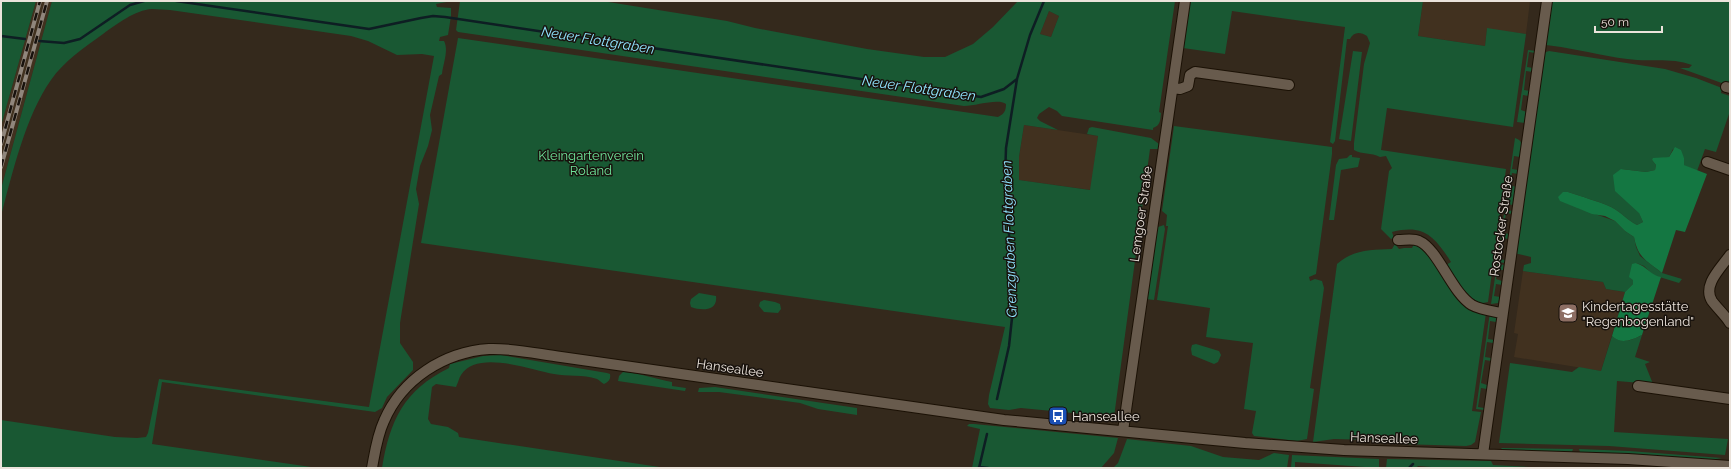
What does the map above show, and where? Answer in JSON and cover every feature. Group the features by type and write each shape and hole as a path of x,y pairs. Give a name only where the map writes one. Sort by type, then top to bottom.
{"street":[{"name":"Lemgoer Straße","path":"1124,432 1185,1"},
{"name":"Rostocker Straße","path":"1483,454 1547,1"},
{"path":"1173,88 1180,89 1188,86 1190,75 1195,72 1289,85"},
{"path":"1707,162 1730,170"},
{"path":"1398,240 1409,239 1419,241 1428,247 1462,295 1472,304 1483,309 1502,313"},
{"path":"1730,255 1711,282 1709,288 1709,295 1713,302 1730,323"},
{"name":"Hanseallee","path":"372,468 380,430 387,413 403,390 425,371 446,359 467,352 490,349 990,418 1124,432 1309,449 1628,458 1730,466"},
{"path":"1638,386 1730,399"}],"shaded area":[{"path":"36,1 52,1 1,189 1,126"},
{"path":"1423,1 1530,1 1526,34 1487,29 1485,46 1418,36"},
{"path":"1049,11 1059,16 1051,37 1040,34"},
{"path":"1024,125 1098,136 1091,190 1019,180 1019,157"},
{"name":"Kindertagesstätte \"Regenbogenland\"","path":"1523,271 1603,282 1606,289 1625,292 1601,371 1514,357 1518,334 1514,333"}],"green space":[{"path":"1,1 36,1 1,126"},
{"path":"52,1 452,1 436,4 437,7 451,8 451,16 448,35 440,37 439,41 444,41 446,49 445,57 442,74 439,76 430,115 432,130 428,146 420,166 416,189 419,204 400,323 400,343 413,362 413,370 387,397 382,408 375,412 162,382 152,444 318,468 1,468 1,420 115,437 146,437 159,379 369,407 434,56 422,54 397,55 368,41 351,36 170,10 152,9 139,12 120,22 82,49 56,73 51,80 42,94 27,127 1,216 1,189"},
{"name":"Kleingartenverein Roland","path":"460,1 602,1 727,21 755,28 867,49 924,57 945,57 973,44 993,27 1018,1 1175,1 1159,112 1161,113 1160,120 1159,124 1153,128 1153,130 1062,116 1057,111 1049,107 1039,114 1037,118 1058,130 1024,125 1019,157 1019,180 1090,190 1098,136 1087,134 1089,128 1092,127 1151,138 1159,144 1159,149 1150,149 1114,417 1021,408 1009,410 990,408 988,404 989,395 1005,327 421,243 458,38 998,117 1002,115 1006,109 1006,104 1002,102 992,102 964,106 458,32 456,30","holes":["1049,11 1059,16 1051,37 1040,34"]},
{"path":"1190,1 1423,1 1418,36 1485,46 1487,28 1526,34 1513,127 1387,108 1381,150 1506,169 1488,302 1478,304 1455,281 1446,265 1451,262 1439,245 1427,234 1420,231 1403,230 1392,232 1394,238 1391,239 1381,229 1389,171 1392,168 1386,156 1380,157 1354,150 1364,64 1370,43 1367,36 1362,33 1357,33 1350,39 1347,39 1335,141 1333,144 1330,142 1345,27 1232,11 1225,54 1183,48"},
{"path":"1550,1 1730,1 1730,86 1680,68 1689,68 1692,65 1678,61 1627,59 1546,45"},
{"path":"1528,50 1536,51 1535,53 1529,52 1527,67 1533,68 1533,72 1526,71 1524,90 1530,91 1529,96 1523,95 1521,110 1527,112 1525,123 1517,122"},
{"path":"1353,51 1362,52 1351,141 1339,139"},
{"path":"1549,51 1665,69 1696,78 1722,88 1721,93 1730,96 1730,111 1716,152 1705,149 1697,171 1683,165 1684,158 1673,149 1669,157 1652,160 1656,165 1655,170 1646,172 1621,169 1643,222 1637,225 1611,207 1568,192 1563,192 1578,208 1615,221 1625,231 1634,237 1640,256 1662,273 1682,279 1679,283 1653,275 1644,266 1636,263 1633,284 1625,292 1606,289 1603,282 1523,271 1524,265 1531,263 1531,257 1514,253 1543,55"},
{"path":"1174,126 1332,147 1316,274 1309,277 1310,281 1315,279 1322,281 1324,288 1310,388 1314,389 1307,439 1297,441 1254,436 1252,433 1256,411 1244,409 1253,343 1206,337 1210,308 1157,300 1168,226 1166,226 1167,215 1162,211"},
{"path":"1515,138 1520,141 1521,148 1520,157 1514,156 1512,169 1518,170 1518,174 1512,173 1510,185 1516,187 1513,205 1507,204 1506,210 1513,211 1512,214 1506,213 1503,233 1509,234 1508,239 1502,238 1499,259 1505,260 1505,263 1497,262"},
{"path":"1675,147 1681,150 1684,158 1684,165 1707,174 1685,232 1676,230 1662,273 1640,254 1634,237 1625,231 1615,221 1605,216 1592,214 1560,201 1558,197 1563,192 1568,192 1601,203 1615,209 1637,225 1643,222 1639,213 1615,191 1613,175 1621,169 1646,172 1655,170 1656,165 1652,160 1653,158 1669,157"},
{"path":"1352,155 1352,157 1360,158 1358,167 1341,170 1334,220 1329,220 1336,165 1339,159 1347,158"},
{"path":"1164,225 1165,229 1154,300 1146,299 1156,231 1158,227"},
{"path":"1415,242 1421,245 1442,272 1486,313 1472,411 1481,412 1475,442 1466,446 1400,444 1374,440 1334,439 1313,442 1337,264 1350,255 1363,251 1392,249 1395,244 1399,249 1412,248"},
{"path":"1636,263 1654,275 1661,277 1642,335 1627,341 1623,341 1615,339 1612,336 1625,292 1633,284 1633,280 1629,277 1632,264"},
{"path":"1497,264 1505,265 1504,270 1498,270 1496,279 1502,281 1502,285 1496,284 1494,296 1500,297 1498,303 1491,304"},
{"path":"699,293 716,296 714,305 708,309 691,307 691,299"},
{"path":"764,300 780,304 781,309 778,313 764,312 759,306 760,302"},
{"path":"1490,312 1495,316 1496,322 1490,321 1488,339 1494,340 1493,343 1487,342 1485,357 1491,358 1491,361 1485,360 1481,383 1487,385 1487,389 1481,388 1478,407 1484,408 1484,410 1476,409"},
{"path":"1642,335 1635,357 1650,362 1645,364 1653,384 1617,381 1614,432 1728,439 1725,455 1609,446 1499,443 1510,363 1572,372 1579,367 1601,371 1612,336 1616,339 1627,341"},
{"path":"1196,344 1219,351 1221,355 1218,362 1214,364 1192,355 1192,345"},
{"path":"501,355 607,373 610,374 610,379 604,384 597,379 559,375 505,363 479,363 469,367 461,375 456,387 436,384 432,387 428,419 431,424 448,427 458,433 459,437 666,468 382,468 385,451 395,421 410,397 421,386 449,368 450,364 483,356"},
{"path":"623,372 672,382 672,386 686,388 685,391 618,381 619,376"},
{"path":"715,387 857,408 857,415 818,409 800,403 719,392 698,392 699,388"},
{"path":"969,424 1118,438 1114,453 1101,468 972,468 980,429 967,426"},
{"path":"1127,439 1191,446 1223,457 1259,460 1274,453 1289,455 1287,468 1113,468 1118,463"},
{"path":"1502,448 1573,449 1572,452 1500,450"},
{"path":"1579,449 1722,458 1710,460 1580,452"},
{"path":"1292,455 1379,459 1379,468 1295,462 1295,468 1291,468"},
{"path":"1387,459 1491,461 1493,465 1548,468 1445,468 1418,466 1416,468 1386,468"}],"waterway":[{"name":"Neuer Flottgraben","path":"39,41 64,43 80,39 130,5 144,1"},
{"name":"Neuer Flottgraben","path":"176,1 369,29 433,16 445,17 981,97 1004,89 1017,79"},
{"name":"Grenzgraben Flottgraben","path":"997,399 1009,346 1012,318 1008,205 1005,178 1006,148 1017,79 1030,35 1044,1"},
{"name":"Neuer Flottgraben","path":"1,36 25,39"},
{"name":"Grenzgraben Flottgraben","path":"979,468 987,434"},
{"path":"1409,468 1413,464"},
{"path":"979,467 988,468"}],"railway":[{"path":"1,144 40,1"},
{"path":"1,167 47,1"}],"place":[{"name":"Kindertagesstätte \"Regenbogenland\"","path":"1568,313"},
{"name":"Hanseallee","path":"1058,416"}]}
